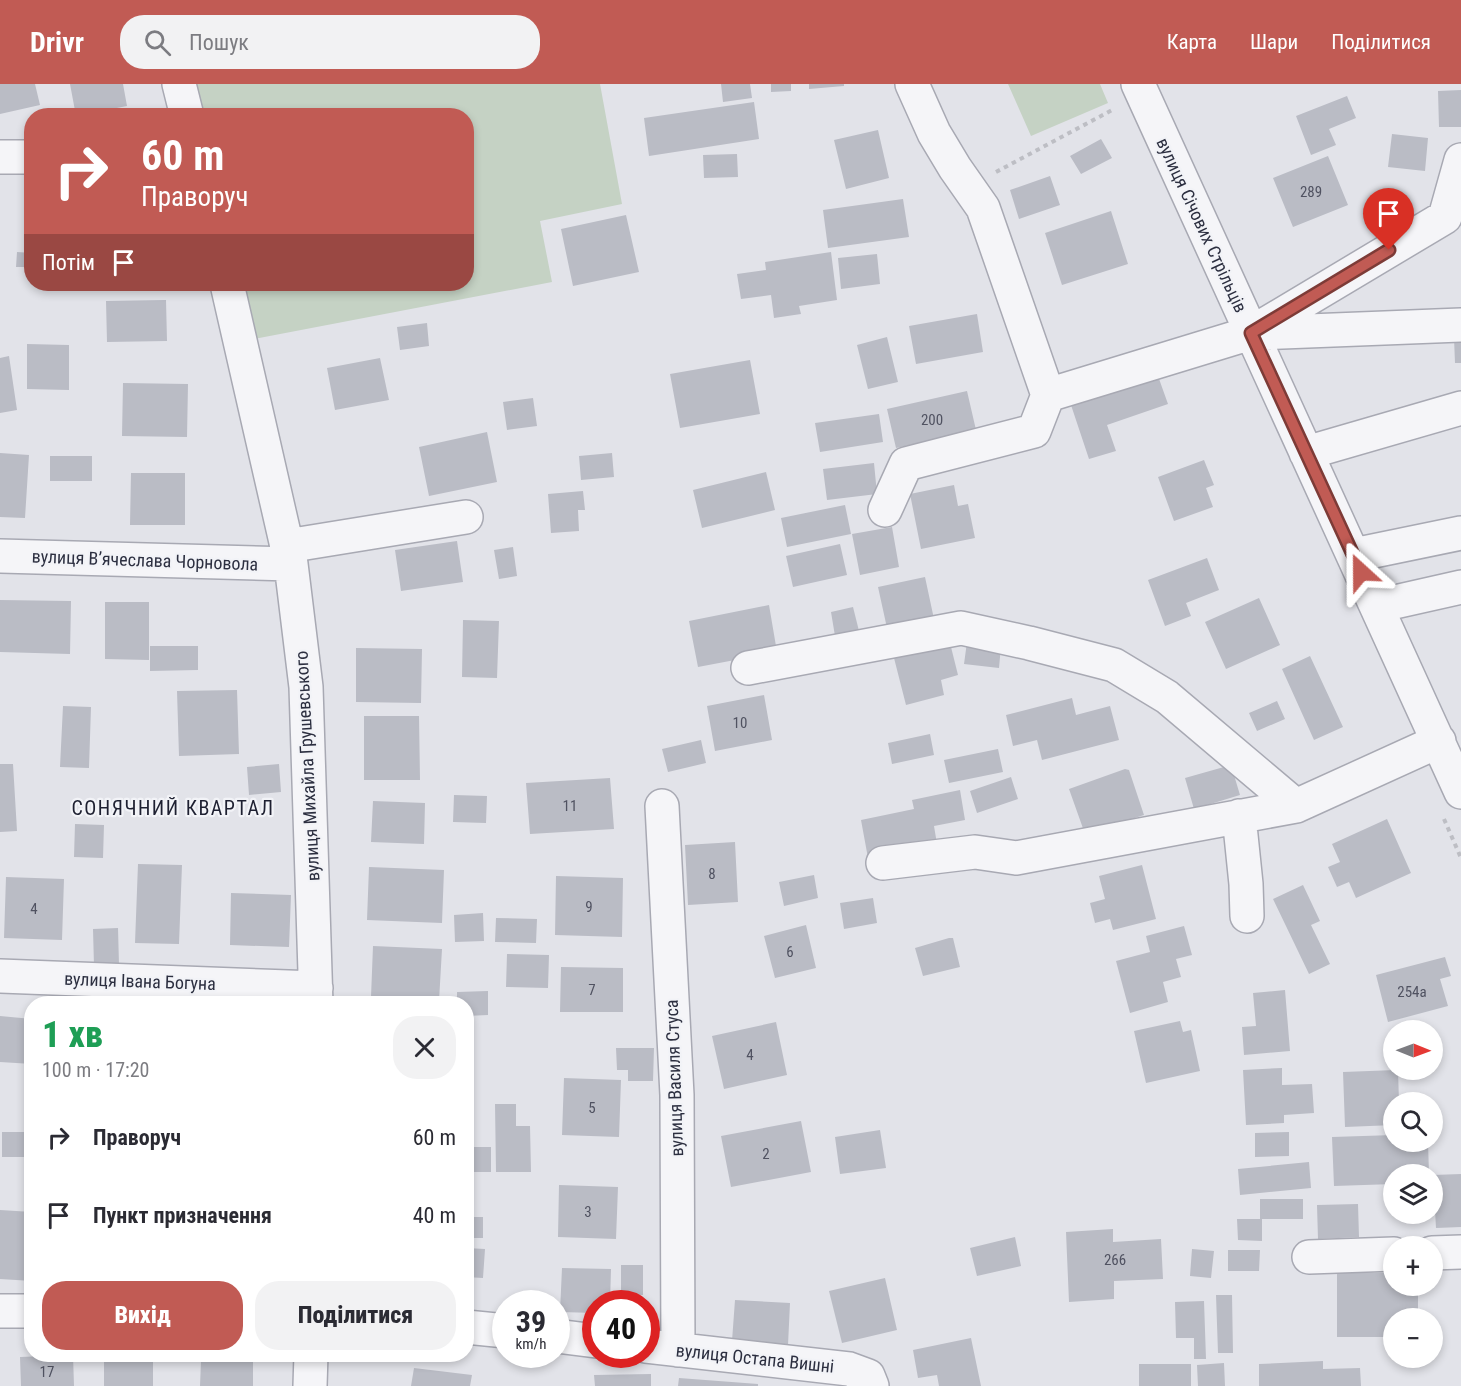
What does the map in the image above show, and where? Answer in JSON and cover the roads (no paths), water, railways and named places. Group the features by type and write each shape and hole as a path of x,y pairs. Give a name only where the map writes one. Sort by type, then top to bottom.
{"street":[{"path":"179,84 185,108"},
{"path":"885,510 906,464 1034,431 1048,395 983,208 934,133 912,84"},
{"name":"вулиця Січових Стрільців","path":"1140,90 1377,606 1445,734 1461,792"},
{"path":"0,157 24,158"},
{"path":"1048,395 1251,333 1445,217 1461,160"},
{"name":"вулиця Михайла Грушевського","path":"229,291 289,555 306,687 316,996"},
{"path":"1251,333 1461,324"},
{"path":"1306,453 1461,408"},
{"name":"вулиця Вʼячеслава Чорновола","path":"0,556 289,555 466,517"},
{"path":"1354,555 1461,532"},
{"path":"1377,606 1461,587"},
{"path":"748,668 961,628 1040,646 1114,665 1167,697 1296,806"},
{"path":"883,862 975,852 1016,858 1296,806 1445,734"},
{"name":"вулиця Василя Стуса","path":"662,806 677,1095 662,1348"},
{"path":"1239,816 1247,916"},
{"name":"вулиця Івана Богуна","path":"0,976 316,996"},
{"path":"1443,1253 1461,1252"},
{"path":"1309,1257 1383,1254"},
{"path":"0,1311 24,1311"},
{"path":"474,1328 492,1330"},
{"name":"вулиця Остапа Вишні","path":"662,1348 841,1368 867,1379"},
{"path":"310,1386 311,1362"}],"district":[{"name":"СОНЯЧНИЙ КВАРТАЛ","path":"173,808"}]}
